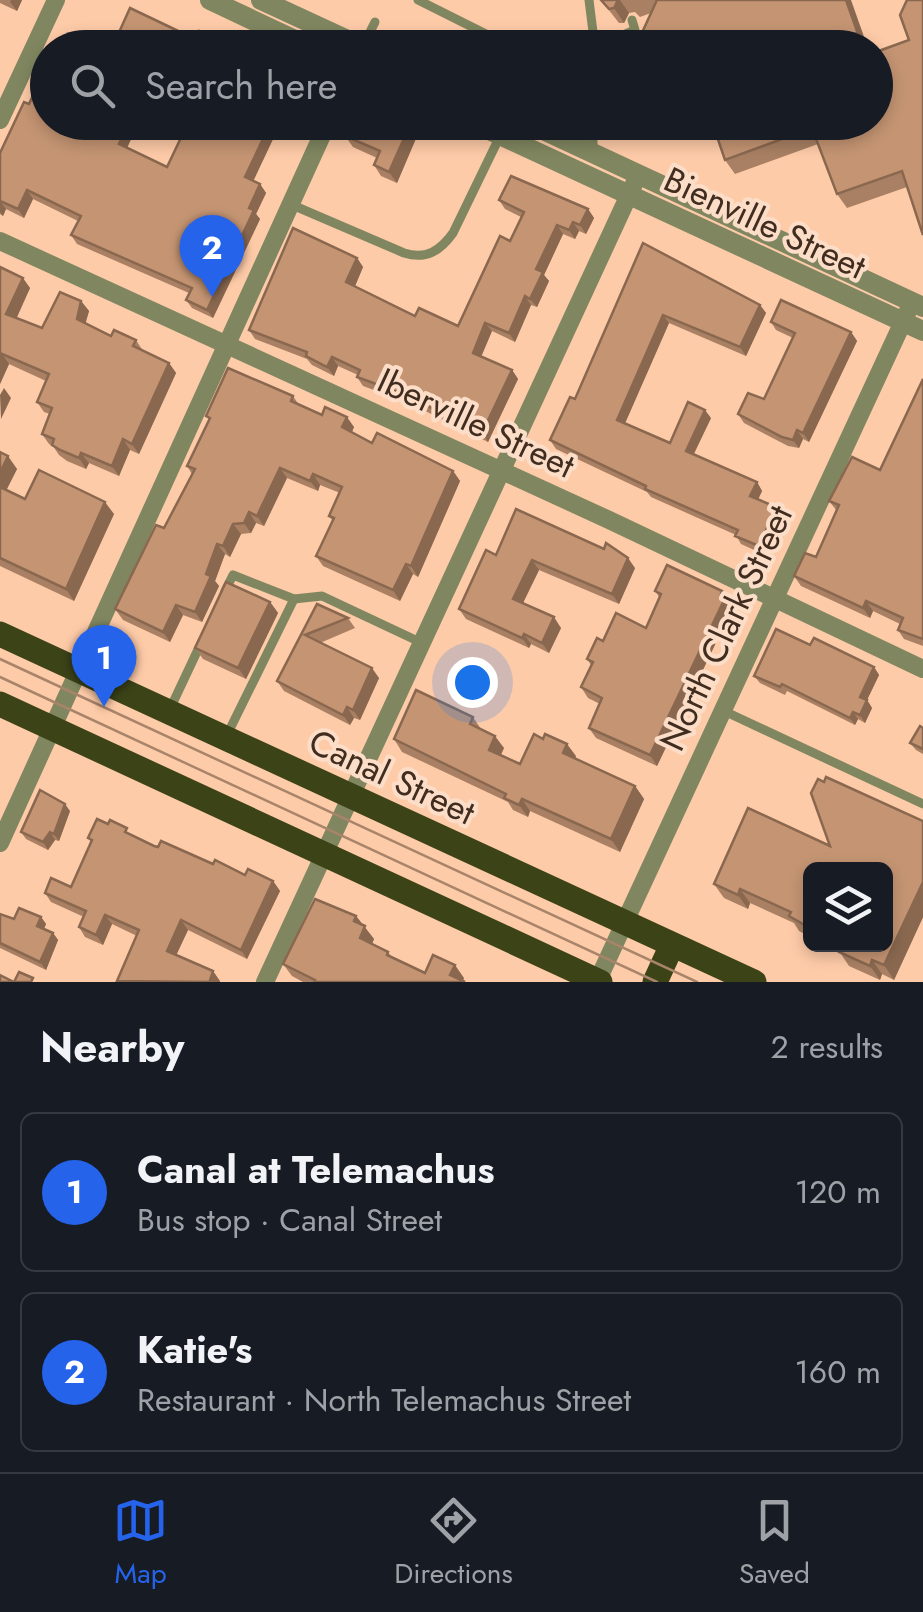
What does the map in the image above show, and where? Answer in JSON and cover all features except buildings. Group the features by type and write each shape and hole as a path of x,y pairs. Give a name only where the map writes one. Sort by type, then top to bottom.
{"main road":[{"name":"Canal Street","path":"0,634 754,982"},
{"path":"0,704 598,982"},
{"path":"655,982 672,944"}],"street":[{"path":"42,30 56,0"},
{"path":"210,0 274,30"},
{"path":"261,0 326,30"},
{"path":"0,120 30,56"},
{"path":"0,843 320,140"},
{"name":"Bienville Street","path":"509,140 913,327"},
{"name":"Bienville Street","path":"564,140 918,305"},
{"path":"265,982 638,175"},
{"name":"Iberville Street","path":"0,240 923,669"},
{"name":"North Clark Street","path":"598,982 776,601 913,327 918,305"}],"lane":[{"path":"418,0 478,30"},
{"path":"589,0 593,30"},
{"path":"632,20 634,30"},
{"path":"372,30 376,22"},
{"path":"290,204 404,254 430,254 453,233 498,140"},
{"path":"593,140 593,154"},
{"path":"217,609 233,575 294,599 322,596 422,643"},
{"path":"225,738 294,599"},
{"path":"169,712 209,626"},
{"path":"724,711 923,804"}],"tram line":[{"path":"0,659 697,982"},
{"path":"0,677 657,982"}],"place":[{"name":"Katie's","path":"212,297"},
{"name":"Canal at Telemachus","path":"104,707"}]}
